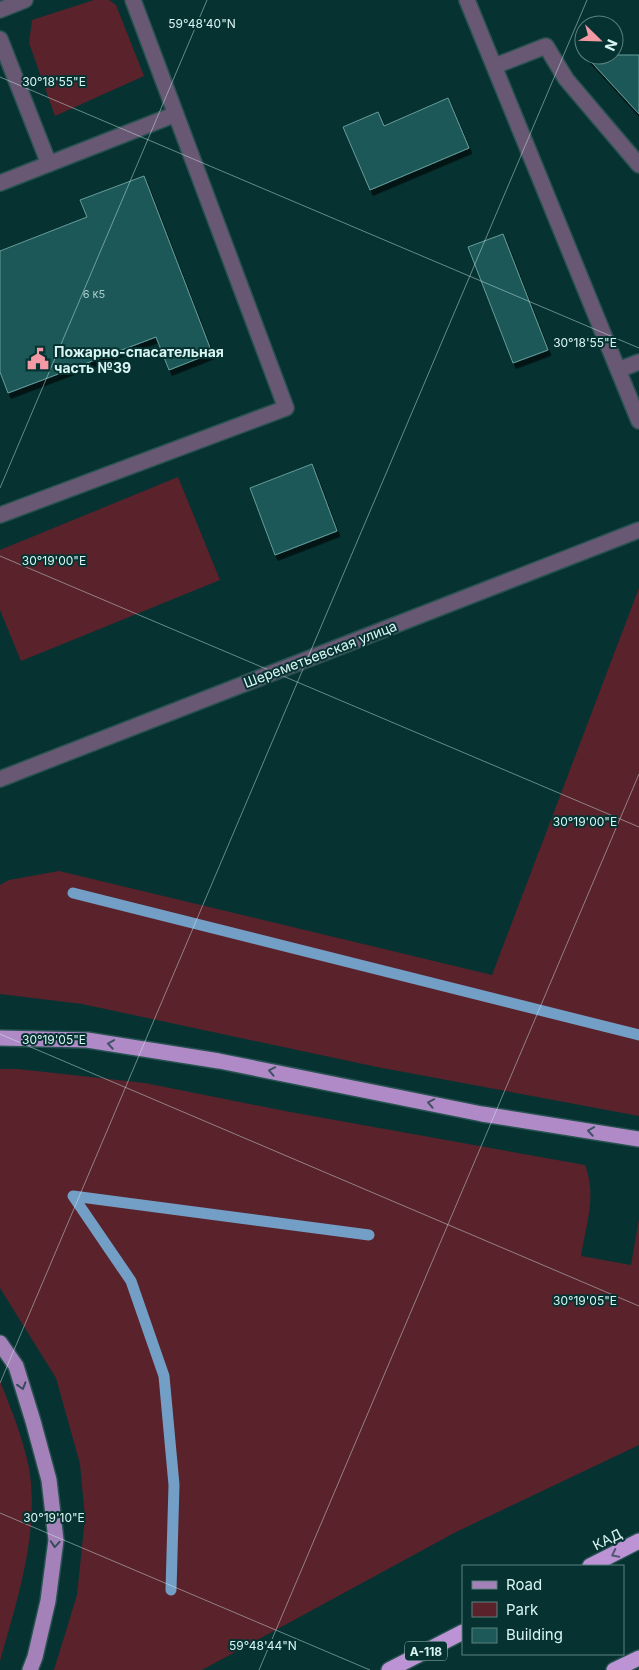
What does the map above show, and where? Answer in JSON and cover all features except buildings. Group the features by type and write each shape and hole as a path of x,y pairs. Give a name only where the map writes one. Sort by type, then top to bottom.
{"highway":[{"path":"0,1038 87,1040 190,1056 482,1114 639,1139"},
{"name":"КАД","path":"592,1565 639,1541"},
{"name":"А-118","path":"389,1670 462,1633"},
{"path":"614,1670 639,1658"}],"main road":[{"path":"0,1343 16,1366 34,1421 49,1480 56,1540 48,1601 35,1657 30,1670"}],"street":[{"path":"0,10 25,0"},
{"path":"1,512 286,408 134,0"},
{"path":"467,0 639,421"},
{"path":"0,39 49,164"},
{"path":"495,66 546,46 566,79 639,165"},
{"path":"0,182 176,114"},
{"path":"618,370 639,362"},
{"name":"Шереметьевская улица","path":"0,779 639,530"}],"green space":[{"path":"94,0 109,0 116,5 144,76 55,116 29,43 32,20"},
{"path":"178,477 220,580 21,661 0,610 0,550"},
{"path":"639,588 639,1116 377,1067 82,1004 0,994 0,885 9,880 59,871 492,975"},
{"path":"0,1069 18,1069 145,1083 285,1111 585,1165 590,1188 590,1199 588,1222 581,1256 631,1265 639,1219 639,1445 456,1532 202,1670 54,1670 77,1595 85,1518 80,1464 56,1378 0,1288"},
{"path":"0,1381 16,1424 29,1468 32,1492 32,1517 20,1590 0,1661"}],"waterway":[{"path":"73,893 639,1035"},
{"path":"171,1590 174,1485 164,1376 131,1281 73,1196 369,1235"}],"place":[{"name":"Пожарно-спасательная часть №39","path":"38,359"}]}
